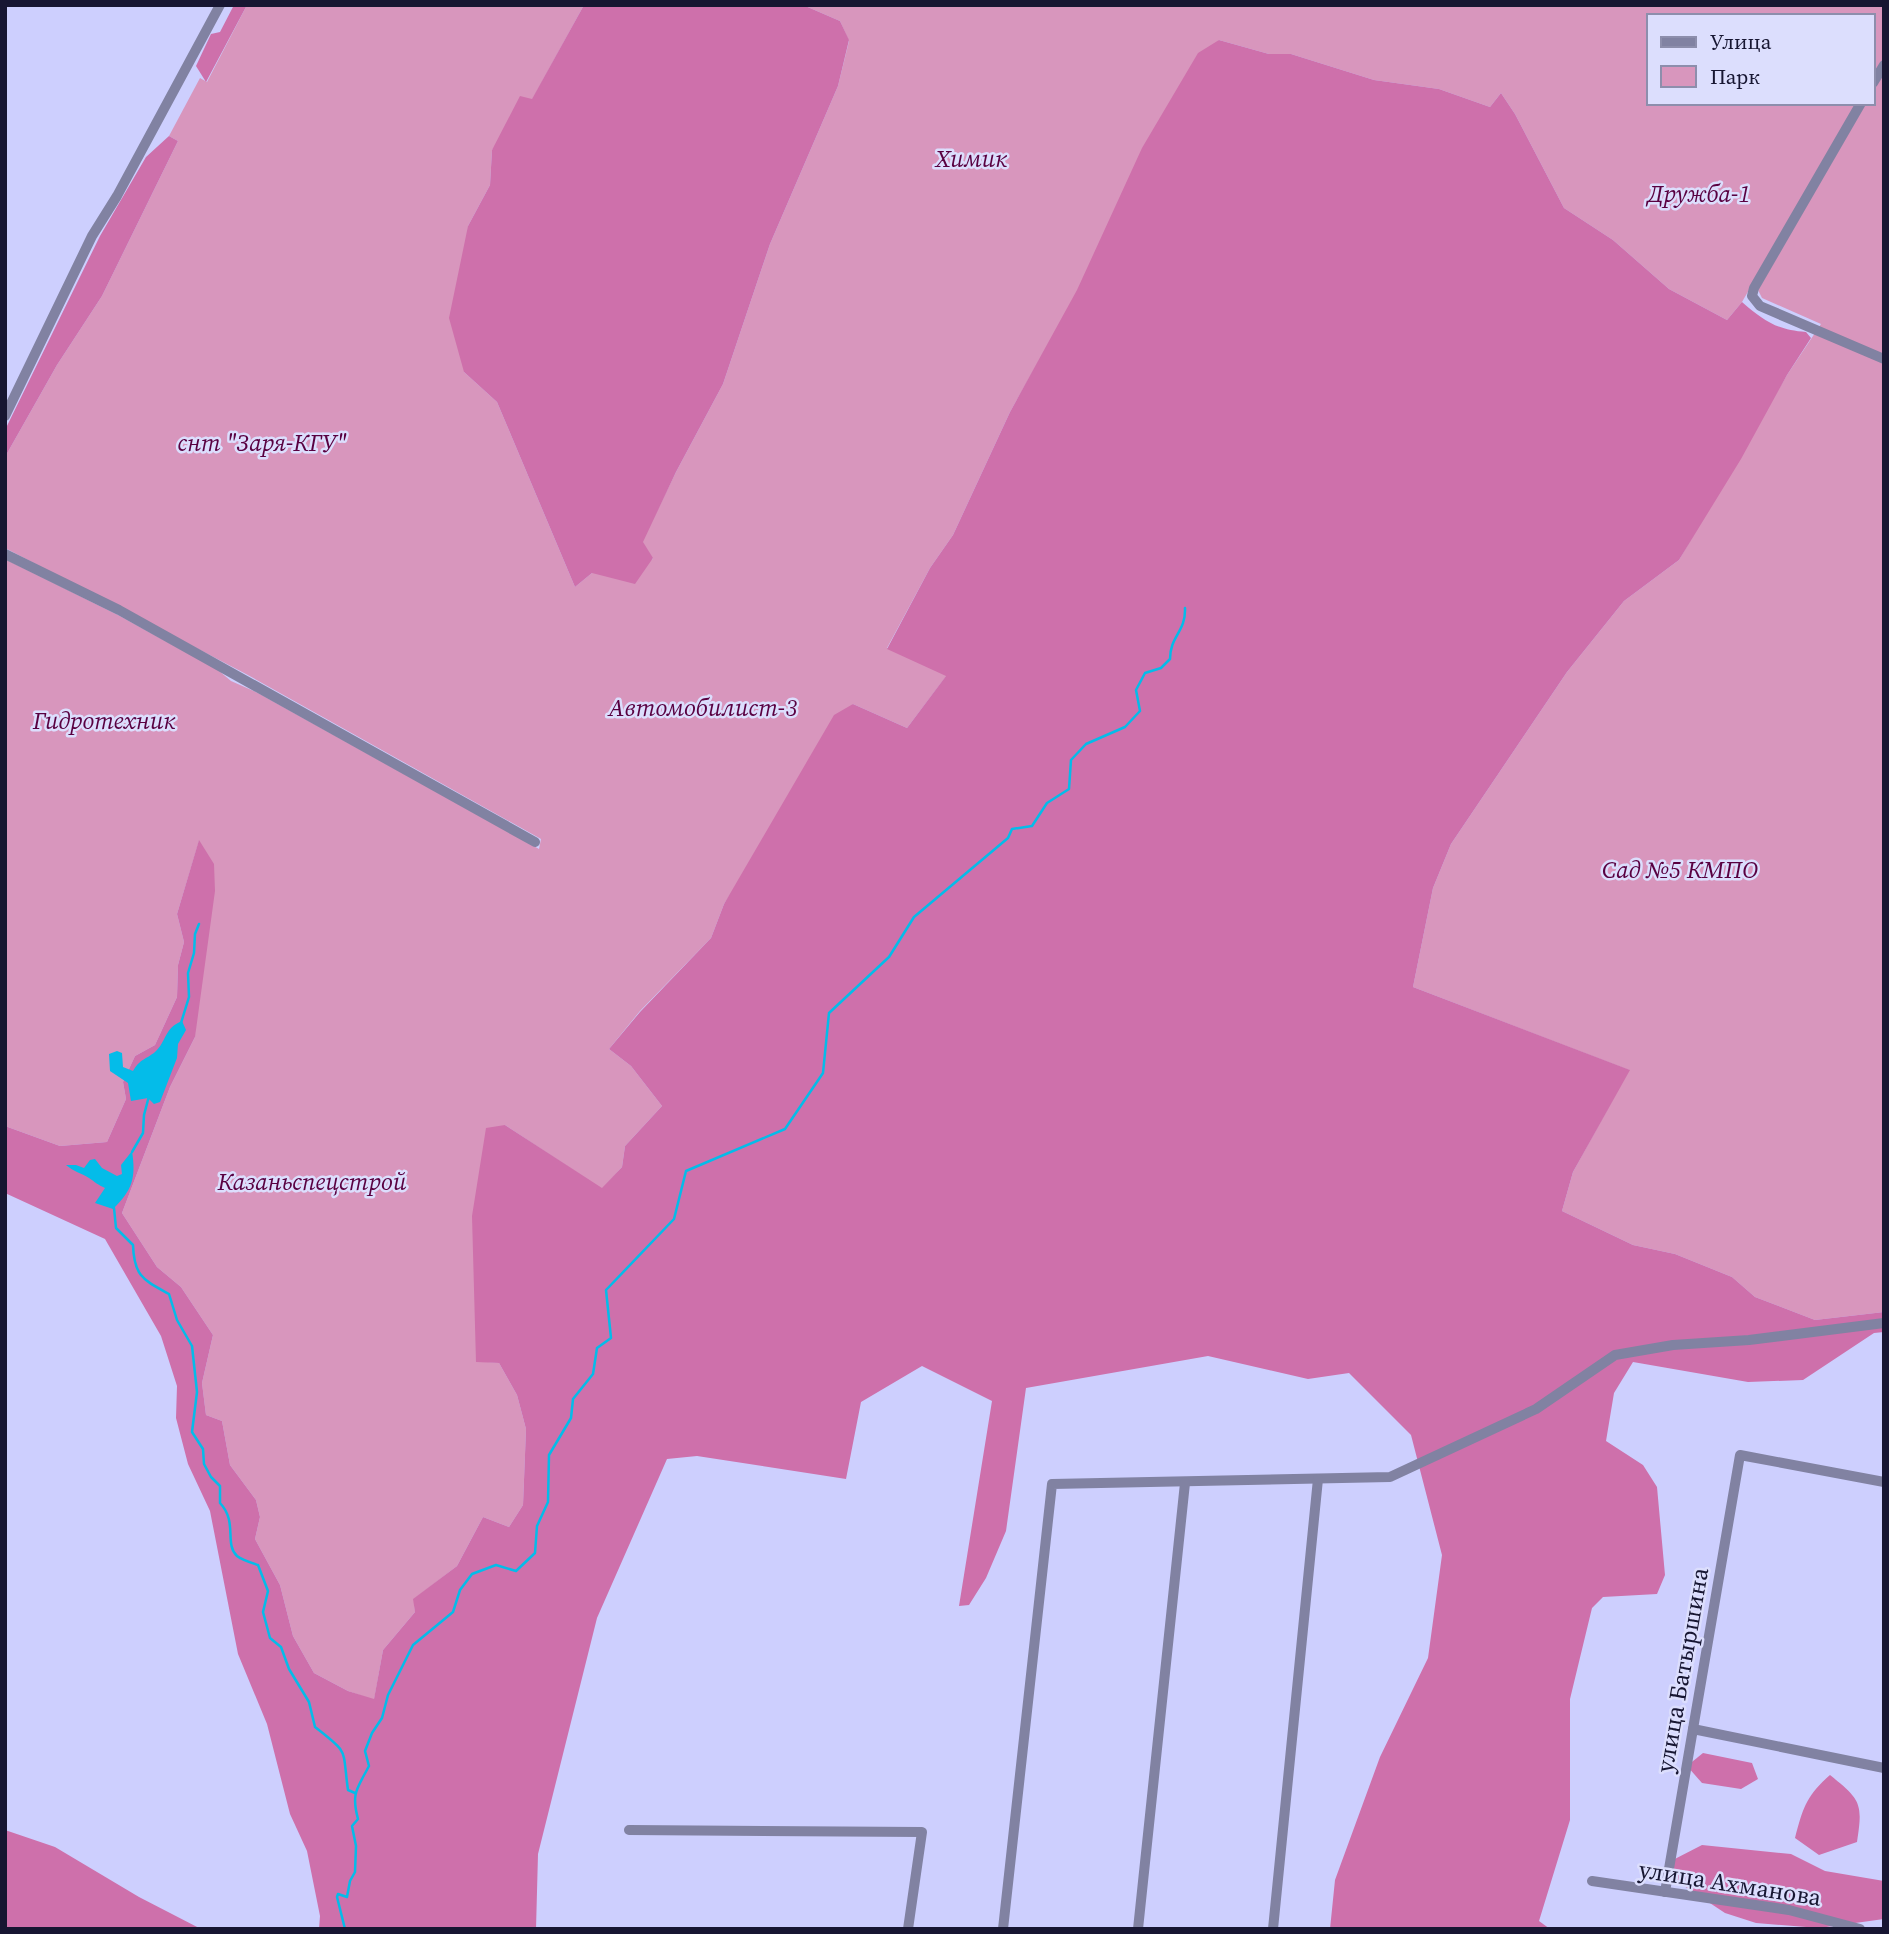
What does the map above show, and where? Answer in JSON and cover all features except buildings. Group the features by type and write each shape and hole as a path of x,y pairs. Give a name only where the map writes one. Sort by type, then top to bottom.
{"street":[{"path":"5,416 92,236 117,196 220,5"},
{"path":"1860,105 1752,296 1760,306 1884,359"},
{"path":"5,554 119,610 536,842"},
{"path":"1003,1929 1052,1484 1390,1477 1536,1409 1615,1355 1673,1345 1749,1340 1884,1323"},
{"name":"улица Батыршина","path":"1665,1892 1741,1455 1884,1482"},
{"path":"1273,1929 1318,1479"},
{"path":"1138,1929 1185,1483"},
{"path":"1693,1729 1884,1768"},
{"path":"629,1830 922,1832 908,1929"},
{"name":"улица Ахманова","path":"1592,1881 1789,1910 1860,1929"}],"green space":[{"path":"247,5 584,5 532,100 492,150 490,185 468,226 464,372 497,402 575,587 592,573 653,559 642,542 723,384 770,244 838,86 849,41 840,21 803,5 1884,5 1884,58 1875,72 1875,14 1647,14 1647,105 1856,105 1742,302 1727,320 1669,289 1613,240 1564,208 1515,114 1501,93 1490,107 1439,89 1374,80 1291,54 1269,54 1219,40 1010,412 953,535 930,568 887,648 947,675 907,728 853,704 724,904 711,938 640,1011 609,1049 631,1066 662,1106 625,1146 622,1167 602,1189 505,1125 476,1361 499,1363 517,1395 526,1429 523,1505 509,1527 483,1517 457,1566 414,1599 415,1612 383,1650 374,1700 348,1691 314,1673 293,1636 280,1585 255,1539 260,1517 256,1500 230,1465 222,1421 206,1415 202,1383 213,1335 181,1287 157,1267 122,1213 170,1087 195,1037 199,841 177,914 184,942 178,965 177,997 155,1045 135,1056 123,1082 126,1099 107,1142 60,1146 5,1126 5,559 118,615 218,670 231,681 258,693 539,849 541,839 246,674 5,548 5,457 57,365 102,296 178,141 169,136 200,78 207,82"},
{"name":"Сад №5 КМПО","path":"1884,73 1884,1312 1815,1320 1755,1297 1732,1277 1675,1254 1633,1245 1562,1211 1573,1172 1629,1070 1413,987 1433,888 1451,844 1567,672 1624,601 1679,560 1787,375 1821,324 1762,298 1758,290 1865,105 1875,105 1875,87"}],"shaded area":[{"path":"234,5 247,5 206,82 196,66 211,34 220,32"},
{"path":"584,5 803,5 840,21 849,40 838,86 770,244 723,384 676,472 643,542 653,558 635,584 592,573 575,587 497,402 464,372 449,318 468,226 490,185 492,150 520,96 532,99"},
{"path":"1219,40 1269,54 1291,54 1374,80 1439,89 1490,107 1501,93 1515,114 1564,208 1613,240 1669,289 1727,320 1742,302 1771,323 1806,332 1811,338 1679,560 1624,601 1567,672 1451,844 1433,888 1413,987 1630,1070 1573,1172 1562,1211 1633,1245 1675,1254 1732,1277 1755,1297 1815,1320 1884,1312 1884,1332 1874,1333 1803,1380 1748,1382 1633,1362 1614,1393 1606,1441 1643,1465 1657,1487 1665,1575 1657,1594 1603,1597 1592,1608 1570,1699 1570,1820 1539,1921 1550,1929 1330,1929 1335,1880 1380,1757 1428,1658 1442,1555 1411,1435 1349,1373 1308,1379 1208,1356 1026,1388 1006,1531 986,1578 969,1605 959,1606 992,1401 922,1366 861,1402 846,1479 697,1456 667,1459 597,1618 538,1854 536,1929 319,1929 320,1916 307,1851 290,1814 267,1724 238,1654 210,1511 188,1464 176,1418 177,1386 161,1336 105,1239 5,1193 5,1126 60,1146 107,1142 126,1099 123,1082 135,1056 155,1045 177,997 178,965 184,942 177,914 199,840 214,864 215,891 195,1037 170,1087 122,1213 157,1267 181,1287 213,1335 202,1383 206,1415 222,1421 230,1465 256,1500 260,1517 255,1539 280,1585 293,1636 314,1673 348,1691 374,1699 383,1650 415,1612 413,1599 457,1566 483,1517 509,1527 523,1505 526,1429 517,1395 499,1363 476,1362 472,1216 486,1128 505,1125 602,1188 622,1167 625,1146 662,1106 631,1066 609,1049 640,1012 711,938 724,904 834,715 853,704 907,728 946,676 887,649 930,568 953,535 1010,412 1077,290 1142,148 1198,53"},
{"path":"169,136 178,141 102,296 57,365 5,457 5,430 100,236 146,157"},
{"path":"1703,1753 1752,1763 1758,1779 1741,1789 1702,1783 1687,1766"},
{"path":"1830,1775 1854,1797 1859,1810 1859,1829 1857,1842 1819,1855 1795,1838 1806,1803"},
{"path":"5,1830 55,1847 139,1897 201,1929 5,1929"},
{"path":"1702,1845 1791,1854 1825,1871 1884,1881 1884,1919 1819,1928 1756,1923 1725,1913 1675,1880 1667,1863"}],"water":[{"path":"182,1021 186,1030 178,1044 177,1058 160,1102 154,1104 148,1098 131,1101 128,1083 110,1071 109,1054 117,1051 122,1053 123,1067 133,1071 140,1062 159,1048 172,1027"},
{"path":"132,1151 132,1183 113,1209 95,1203 105,1188 66,1165 84,1168 90,1160 95,1159 102,1168 117,1176 122,1174 121,1165"}],"waterway":[{"path":"345,1929 337,1897 338,1894 347,1897 355,1872 356,1846 352,1826 358,1819 355,1797 369,1766 365,1751 372,1733 382,1718 388,1695 413,1645 453,1612 460,1590 472,1574 496,1565 516,1571 535,1553 537,1526 548,1502 549,1455 571,1418 573,1399 593,1374 597,1348 611,1338 606,1290 674,1219 686,1171 785,1129 823,1073 829,1013 889,957 914,917 1008,838 1012,829 1032,826 1047,803 1069,789 1071,760 1086,744 1125,727 1140,711 1136,690 1145,673 1161,668 1170,659 1172,645 1183,623 1185,608"},
{"path":"181,1023 189,997 188,973 199,924"},
{"path":"132,1152 143,1133 149,1096"},
{"path":"114,1208 116,1228 133,1245 138,1271 147,1281 169,1294 177,1320 192,1346 197,1392 192,1432 203,1449 204,1464 220,1486 220,1503 230,1525 233,1551 237,1556 258,1565 268,1591 263,1612 270,1638 281,1647 289,1669 309,1702 315,1727 334,1742 342,1753 348,1790 355,1793"}],"park label":[{"name":"Химик","path":"971,158"},
{"name":"Дружба-1","path":"1699,193"},
{"name":"снт \"Заря-КГУ\"","path":"262,442"},
{"name":"Автомобилист-3","path":"703,707"},
{"name":"Гидротехник","path":"104,720"},
{"name":"Казаньспецстрой","path":"312,1181"}]}
